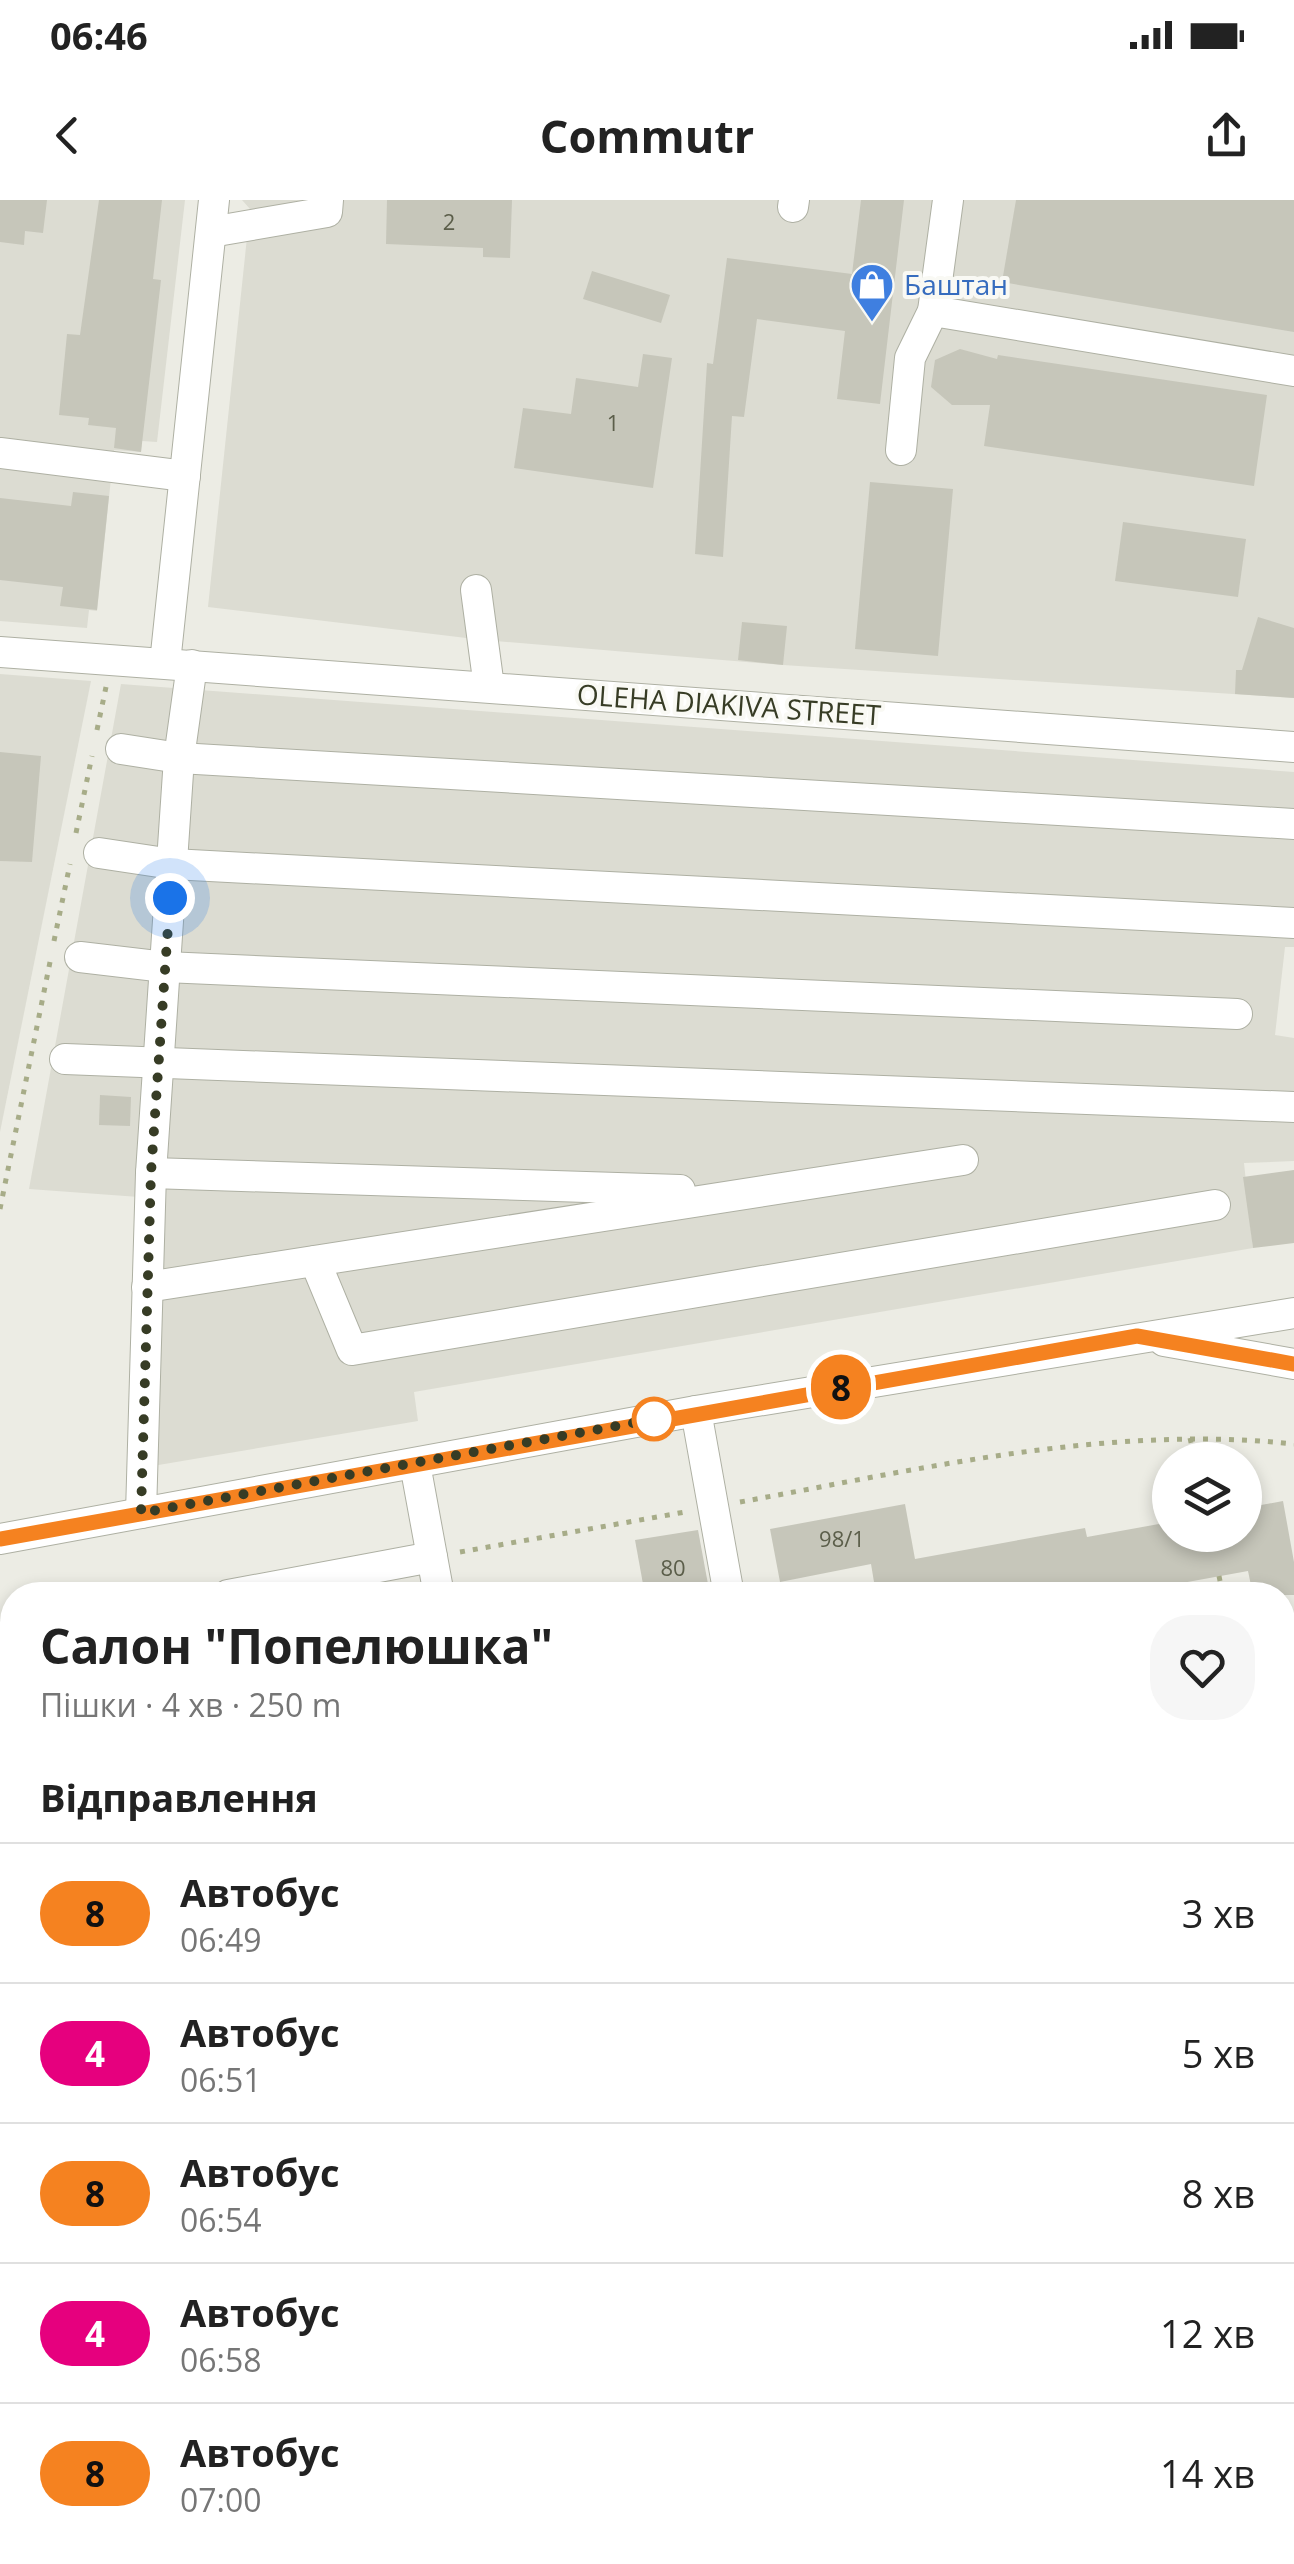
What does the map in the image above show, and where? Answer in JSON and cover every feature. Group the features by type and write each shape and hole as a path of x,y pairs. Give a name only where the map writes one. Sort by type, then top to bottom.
{"street":[{"path":"141,1513 151,1173 179,758 184,476 214,200"},
{"path":"210,232 327,212 328,200"},
{"path":"901,450 910,358 934,311 948,200"},
{"path":"934,311 1294,372"},
{"path":"0,453 184,476"},
{"path":"476,590 489,687"},
{"name":"OLEHA DIAKIVA STREET","path":"0,652 1294,747"},
{"path":"103,746 179,758 1294,824"},
{"path":"99,853 172,864 1294,923"},
{"path":"80,957 165,967 1237,1014"},
{"path":"65,1059 1294,1107"},
{"path":"147,1287 963,1160"},
{"path":"151,1173 753,1193"},
{"path":"316,1261 352,1350 1215,1206"},
{"path":"0,1539 696,1411 1137,1336 1294,1314"},
{"path":"1137,1336 1294,1364"},
{"path":"696,1411 727,1582"},
{"path":"415,1464 437,1582"},
{"path":"298,1582 432,1557"}],"path":[{"path":"0,1209 103,746 111,660"},
{"path":"1190,1437 1191,1442"},
{"path":"432,1557 1066,1446 1190,1437 1294,1444"},
{"path":"1219,1576 1220,1582"}],"shaded area":[{"path":"0,200 185,200 157,442 142,441 141,452 114,450 97,611 89,610 87,628 0,621"},
{"path":"242,200 1294,200 1294,698 783,665 483,640 208,607 250,209"},
{"path":"0,674 91,681 0,1132"},
{"path":"121,684 1294,772 1294,947 1285,947 1275,1035 1294,1038 1294,1161 1244,1163 1253,1248 414,1392 418,1421 129,1470 139,1197 29,1189"}],"building":[{"path":"0,200 47,200 43,233 25,231 24,245 0,242"},
{"path":"99,200 162,200 153,279 161,280 141,452 114,448 116,428 88,425 89,418 59,415 67,334 80,335"},
{"path":"387,200 512,200 510,258 483,257 483,248 386,244"},
{"path":"861,200 904,200 880,404 837,399 845,331 757,319 744,417 732,416 723,557 695,554 707,363 713,364 727,258 852,274"},
{"path":"1016,200 1294,200 1294,332 1002,282"},
{"path":"592,271 670,295 661,323 583,299"},
{"path":"960,349 997,359 998,355 1267,395 1254,486 984,446 990,405 952,405 931,387 935,360"},
{"path":"643,354 672,358 653,488 514,468 523,408 571,414 576,378 638,387"},
{"path":"870,482 953,489 938,656 855,649"},
{"path":"73,492 109,496 97,610 60,606 63,587 0,580 0,498 71,506"},
{"path":"1123,522 1246,539 1238,597 1115,581"},
{"path":"1258,617 1294,628 1294,698 1235,694 1236,670 1242,670"},
{"path":"742,622 787,626 783,665 738,660"},
{"path":"0,752 41,756 32,862 0,861"},
{"path":"100,1095 131,1097 130,1126 99,1125"},
{"path":"1294,1170 1294,1243 1253,1248 1243,1177"},
{"path":"1283,1501 1294,1582 1250,1582 1248,1571 1188,1582 874,1582 871,1564 780,1582 770,1529 905,1504 915,1559 1085,1528 1087,1537 1152,1525 1152,1552 1262,1552 1262,1505"},
{"path":"698,1530 708,1582 643,1582 635,1540"}],"bus line":[{"name":"8","path":"0,1539 696,1411 1137,1336 1294,1364"}],"place":[{"name":"Баштан","path":"872,323"}],"route":[{"path":"170,898 151,1173 141,1513 660,1418 654,1419"}]}
